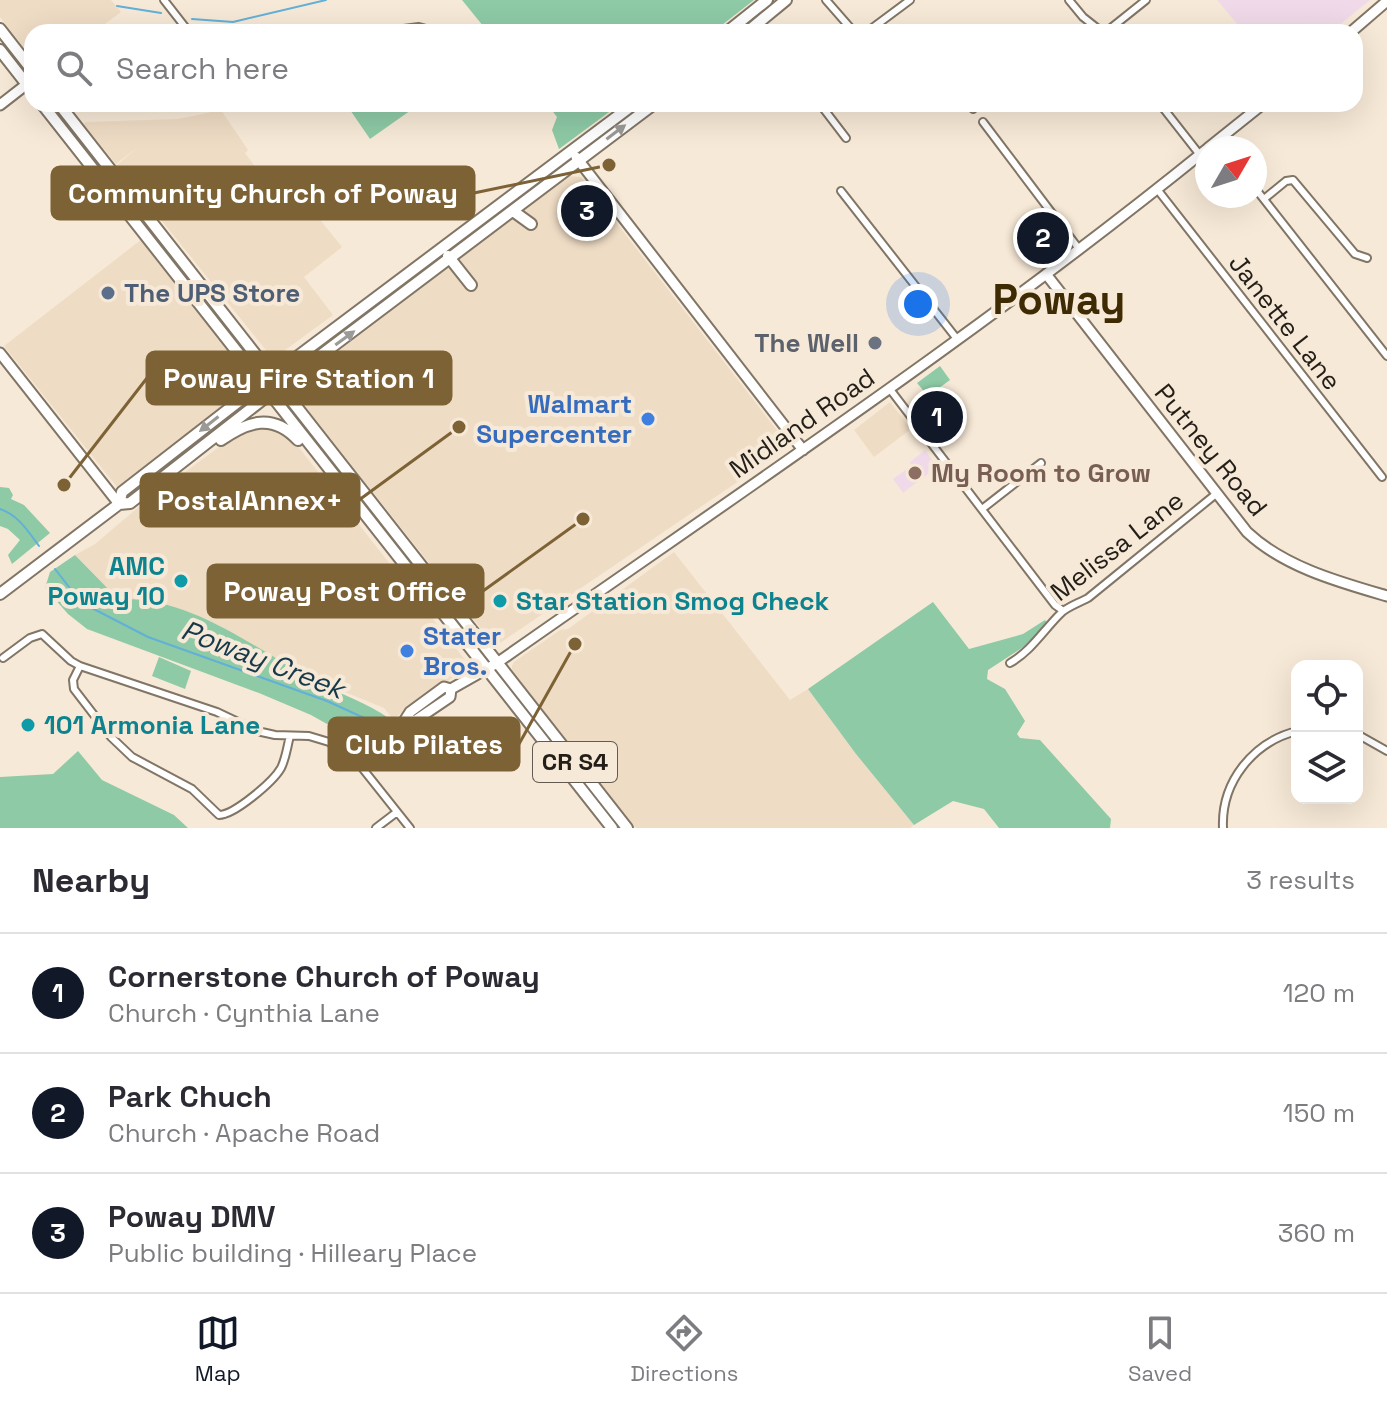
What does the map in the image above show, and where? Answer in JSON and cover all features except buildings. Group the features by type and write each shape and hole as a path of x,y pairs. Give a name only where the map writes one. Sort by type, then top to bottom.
{"main road":[{"path":"737,24 767,0"},
{"path":"758,24 755,18 776,0"},
{"path":"764,24 786,0"},
{"path":"744,24 749,15"},
{"path":"0,30 24,60"},
{"path":"0,50 24,79"},
{"name":"CR S4","path":"49,112 612,828"},
{"path":"56,112 68,126 74,124"},
{"name":"CR S4","path":"65,112 627,828"},
{"path":"1,591 119,504 130,503 461,251 513,211 625,112"},
{"path":"119,504 122,492 425,261 506,201 642,112"},
{"path":"81,154 95,162 120,192 128,192"},
{"path":"119,201 127,200 146,225 162,236"},
{"path":"461,251 460,261 470,277 471,285 449,260 448,251 486,222 506,201"},
{"path":"513,211 531,224"},
{"path":"158,251 175,264 198,292 208,294"},
{"path":"395,300 426,270 428,266 425,261"},
{"path":"366,323 364,316 394,286"},
{"path":"176,468 242,426 258,421 284,427 320,460"},
{"path":"159,481 165,469 179,457 181,447"},
{"path":"330,473 370,516 378,520 384,518"},
{"path":"372,526 386,530 423,568"},
{"path":"515,706 530,715 551,742 559,742"},
{"path":"547,747 557,748 577,773 592,784"}],"street":[{"path":"164,0 183,24"},
{"path":"826,0 847,24"},
{"path":"878,24 910,0"},
{"path":"1069,0 1093,24"},
{"path":"1114,24 1146,0"},
{"path":"1360,24 1387,1"},
{"path":"0,105 24,90"},
{"path":"826,112 846,138"},
{"path":"1168,112 1195,141"},
{"name":"Midland Road","path":"1230,136 1255,112"},
{"path":"983,122 1079,249"},
{"path":"575,156 803,450"},
{"name":"Midland Road","path":"359,764 405,722 416,720 450,697 451,689 497,663 803,450 1046,274 1195,159"},
{"path":"1267,197 1286,181 1293,180 1355,254 1367,258"},
{"name":"Janette Lane","path":"1157,189 1382,477"},
{"path":"841,191 957,339"},
{"path":"1267,203 1387,356"},
{"name":"Putney Road","path":"1046,274 1247,532 1273,553 1293,563 1387,596"},
{"path":"0,353 119,504"},
{"path":"889,388 1055,605 1062,610"},
{"path":"982,509 1041,463"},
{"name":"Melissa Lane","path":"1010,663 1045,634 1062,610 1088,598 1216,494"},
{"path":"3,658 30,638 42,634 80,666 217,712 257,731 319,738 338,747 359,764 410,828"},
{"path":"80,666 73,680 74,689 122,749 156,772 192,789 219,815 232,811 273,779 286,756 290,736"},
{"path":"1223,828 1225,799 1241,769 1260,748 1295,732"},
{"path":"1363,737 1387,751"},
{"path":"376,828 397,812"}],"shaded area":[{"path":"0,0 111,0 121,12 105,24 24,24 24,48 0,17"},
{"path":"1217,0 1370,0 1341,24 1237,24"},
{"path":"222,112 248,150 245,153 285,207 301,196 342,247 304,277 333,315 273,359 117,165 138,147 116,164 84,125 85,122 178,119"},
{"path":"569,176 581,177 786,442 783,451 497,645 493,644 294,392 295,384"},
{"path":"142,239 254,382 117,487 4,346"},
{"path":"890,402 911,429 874,457 854,430"},
{"path":"257,425 275,428 293,440 465,660 465,669 393,719 384,708 118,599 75,555 95,544 141,505 239,432"},
{"name":"My Room to Grow","path":"925,450 937,467 903,493 893,479 911,466 910,462"},
{"path":"674,552 790,700 808,689 914,825 910,828 636,828 512,670 512,666"}],"green space":[{"path":"462,0 754,0 723,24 482,24"},
{"path":"351,112 408,112 370,139"},
{"path":"553,112 609,112 559,149 552,130 557,117"},
{"path":"940,366 950,380 928,396 917,383"},
{"path":"0,487 9,488 13,495 11,499 24,505 50,533 12,564 8,555 20,540 0,526"},
{"path":"75,555 118,599 146,600 198,616 390,719 359,742 311,715 259,693 87,629 68,614 45,588 50,572"},
{"path":"933,602 969,649 1023,634 1045,620 1048,624 1028,644 988,670 987,679 1005,689 1025,721 1017,734 1020,738 1040,740 1111,819 1110,828 999,828 984,809 953,801 914,825 856,754 808,689"},
{"path":"159,657 191,671 185,689 152,676"},
{"path":"78,751 102,780 174,815 188,828 0,828 0,777 53,774"}],"waterway":[{"path":"192,19 233,22 326,0"},
{"path":"117,6 161,13"},
{"name":"Poway Creek","path":"0,509 17,519 39,546"},
{"name":"Poway Creek","path":"55,569 86,605 148,637 327,701 384,727"}],"place":[{"name":"Community Church of Poway","path":"609,165"},
{"name":"Poway DMV","path":"587,211"},
{"name":"Park Chuch","path":"1043,238"},
{"name":"The UPS Store","path":"108,293"},
{"name":"The Well","path":"875,343"},
{"name":"Cornerstone Church of Poway","path":"937,417"},
{"name":"Walmart Supercenter","path":"648,419"},
{"name":"PostalAnnex+","path":"459,427"},
{"name":"My Room to Grow","path":"915,473"},
{"name":"Poway Fire Station 1","path":"64,485"},
{"name":"Poway Post Office","path":"583,519"},
{"name":"AMC Poway 10","path":"181,581"},
{"name":"Star Station Smog Check","path":"500,601"},
{"name":"Club Pilates","path":"575,644"},
{"name":"Stater Bros.","path":"407,651"},
{"name":"101 Armonia Lane","path":"28,725"}],"district":[{"name":"Poway","path":"1059,299"}]}
